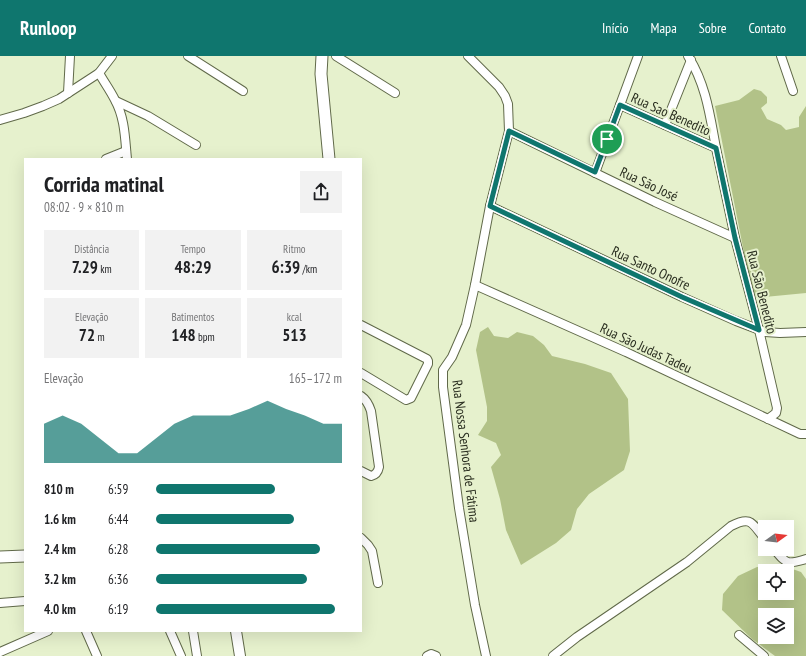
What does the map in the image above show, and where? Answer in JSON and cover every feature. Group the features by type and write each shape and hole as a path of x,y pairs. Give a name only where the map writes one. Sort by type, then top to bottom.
{"main road":[{"path":"322,56 322,80 330,158"},
{"path":"0,557 24,556"}],"street":[{"path":"68,93 70,56"},
{"path":"0,120 24,113 59,99 98,73 112,56"},
{"path":"188,56 244,91"},
{"path":"336,56 395,93"},
{"name":"Rua Nossa Senhora de Fátima","path":"468,56 498,87 504,96 508,104 509,131 490,206 466,325 452,357 443,370 443,386 459,508 475,604 486,656"},
{"path":"595,172 638,56"},
{"path":"781,56 793,90"},
{"path":"665,125 690,58"},
{"path":"690,58 700,77 706,96 716,148"},
{"path":"98,73 116,101 124,127 126,155 111,158"},
{"path":"116,101 148,116 196,145"},
{"name":"Rua Sao Benedito","path":"620,105 716,148 735,238"},
{"name":"Rua São José","path":"509,131 655,202 735,238"},
{"name":"Rua Santo Onofre","path":"490,206 682,297 759,330 780,333 806,332"},
{"name":"Rua São Benedito","path":"735,238 759,330 777,408 776,413 768,419"},
{"name":"Rua São Judas Tadeu","path":"475,285 626,352 800,434 806,434"},
{"path":"362,374 408,400 411,398 428,364 426,359 363,328"},
{"path":"362,397 371,411 379,467 378,472 375,475 371,476 362,472"},
{"path":"553,656 577,637 687,562 731,526 738,522 746,521 753,523 758,530"},
{"path":"362,539 372,551 378,583"},
{"path":"780,556 788,563 806,559"},
{"path":"0,603 24,601"},
{"path":"0,652 46,632"},
{"path":"86,632 97,656"},
{"path":"170,632 181,656"},
{"path":"193,632 197,656"},
{"path":"236,632 240,656"},
{"path":"739,635 764,656"},
{"path":"427,656 431,654 436,656"}],"green space":[{"path":"754,89 761,91 767,97 767,103 761,108 767,119 781,125 786,130 799,127 799,117 806,106 806,293 753,298 715,106 739,100"},
{"path":"488,327 494,336 508,338 517,332 533,336 544,345 552,356 585,364 611,373 628,399 630,451 624,470 589,494 577,509 571,530 556,543 521,565 506,530 500,499 491,467 501,455 496,443 478,435 487,421 487,407 476,350 480,332"},
{"path":"758,567 758,600 794,600 794,570 801,572 806,579 806,656 775,656 759,644 794,644 794,608 758,608 758,643 722,610 723,594 738,576"}],"route":[{"path":"620,105 716,148 735,238 759,330 682,297 490,206 509,131 595,172 607,139 620,105"}]}
